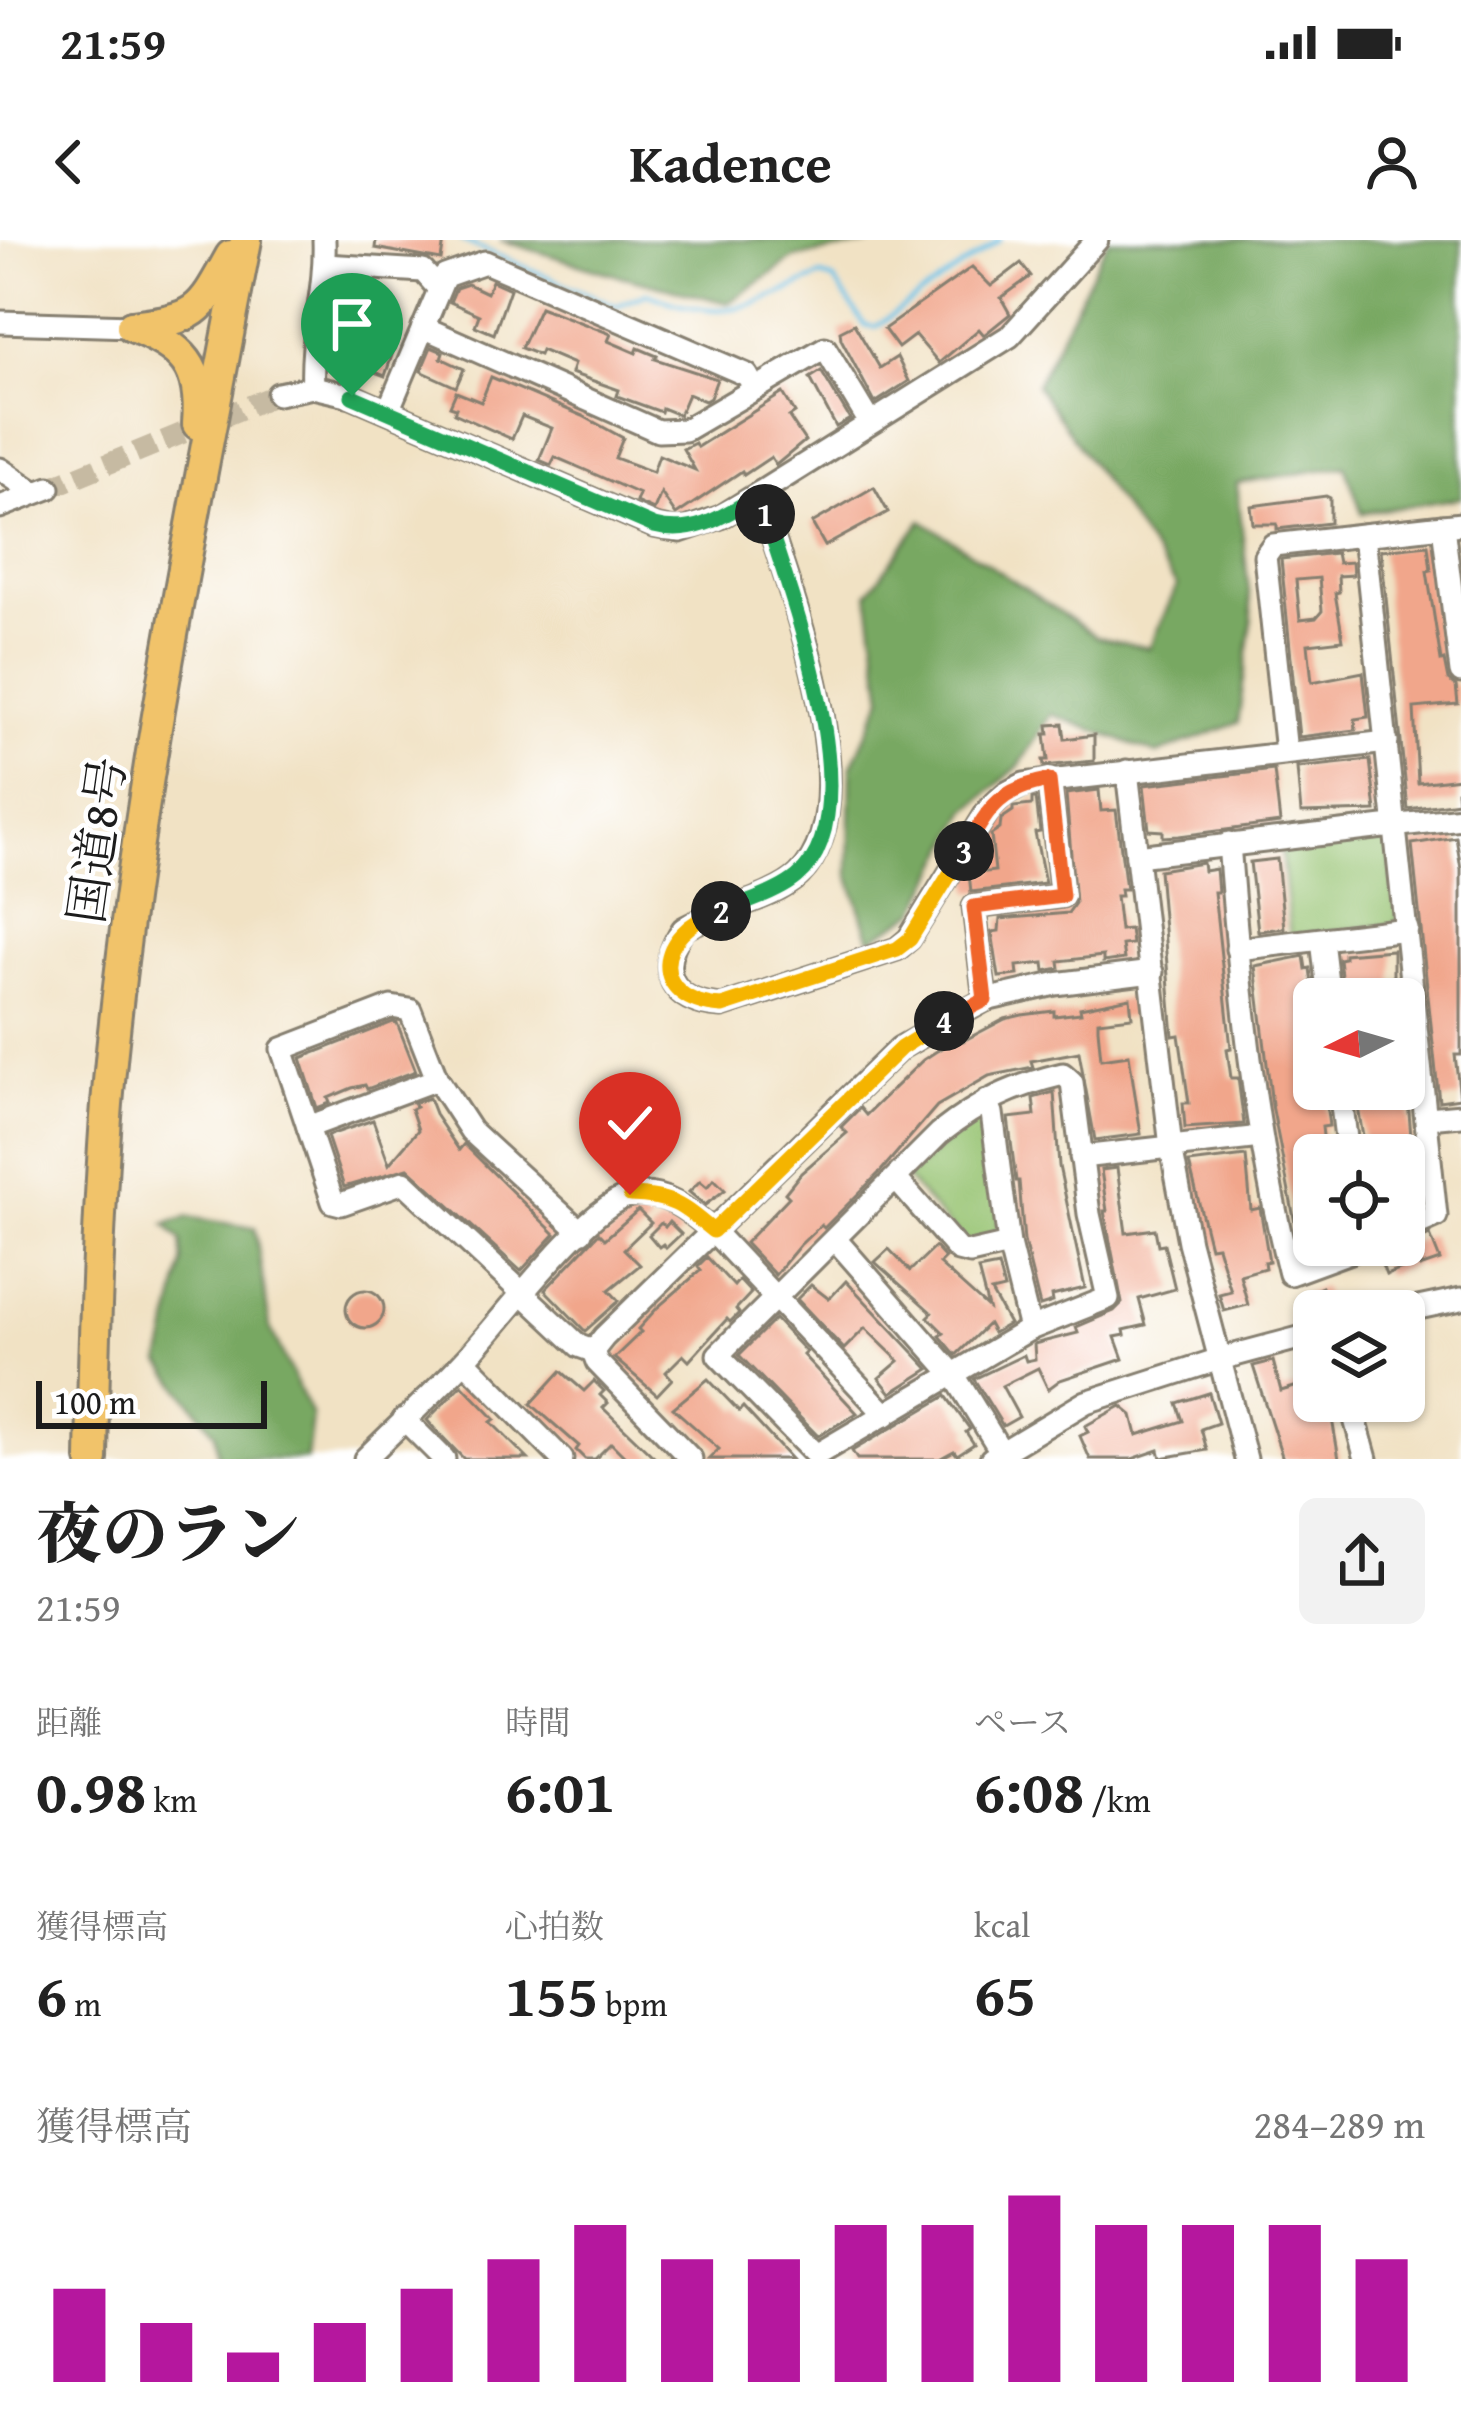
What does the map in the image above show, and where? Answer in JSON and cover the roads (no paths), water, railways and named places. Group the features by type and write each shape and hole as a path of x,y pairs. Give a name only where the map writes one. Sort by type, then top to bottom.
{"highway":[{"path":"132,326 196,311 210,298 244,240"},
{"name":"国道8号","path":"92,1459 108,1101 131,909 186,556 244,240"},
{"path":"132,326 179,350 197,385 200,405 186,556"}],"street":[{"path":"313,388 311,354 325,265 324,240"},
{"path":"1075,267 1076,240"},
{"path":"278,394 313,388 352,396 668,530 697,528 759,495 1010,336 1097,240"},
{"path":"388,411 445,276 484,262 747,375 755,389"},
{"path":"325,265 423,271 440,289"},
{"path":"0,322 132,326"},
{"path":"423,327 658,431 685,430 824,348 870,423"},
{"path":"0,469 42,490 0,507"},
{"path":"759,495 812,668 828,739 825,820 813,858 796,878 682,928 667,965 677,989 697,1004 722,1006 897,949 910,939 989,809 1024,784 1387,742"},
{"path":"1286,752 1265,556 1273,545 1452,525 1461,672"},
{"path":"1364,535 1428,1118 1436,1216 1425,1221"},
{"path":"1127,771 1172,1147 1189,1242 1246,1459"},
{"path":"985,1000 974,907 1062,896 1049,780"},
{"path":"1137,856 1461,818"},
{"path":"1229,843 1271,1203 1290,1274 1311,1266"},
{"path":"1238,949 1407,929"},
{"path":"1322,940 1327,978"},
{"path":"593,1351 901,1048 985,1000 1054,984 1152,972"},
{"path":"581,1232 471,1132 436,1078 410,1010 391,1007 282,1049 333,1202 341,1204 404,1182 579,1346 593,1351"},
{"path":"1063,1074 1072,1082 1081,1157 1108,1298 1030,1329 816,1455 718,1355 940,1133 974,1106 1015,1086 1063,1074"},
{"path":"308,1127 436,1078"},
{"path":"987,1101 1009,1244 1030,1329"},
{"path":"1428,1118 1461,1115"},
{"path":"1081,1157 1261,1137"},
{"path":"896,1179 958,1250 970,1253 1009,1244"},
{"path":"365,1459 465,1360 581,1232 612,1204 630,1195 662,1196 683,1206 713,1231 886,1414"},
{"path":"835,1240 954,1375 996,1456 1086,1402 1293,1339"},
{"path":"1425,1307 1461,1299"},
{"path":"593,1351 597,1362 691,1459"},
{"path":"465,1360 562,1459"},
{"path":"404,1420 444,1459"},
{"path":"1356,1422 1366,1459"}],"waterway":[{"path":"461,240 617,306 647,293 698,308 736,308 821,276 834,280 865,325 875,327 1000,240"}],"tunnel":[{"path":"49,488 278,394"}]}
